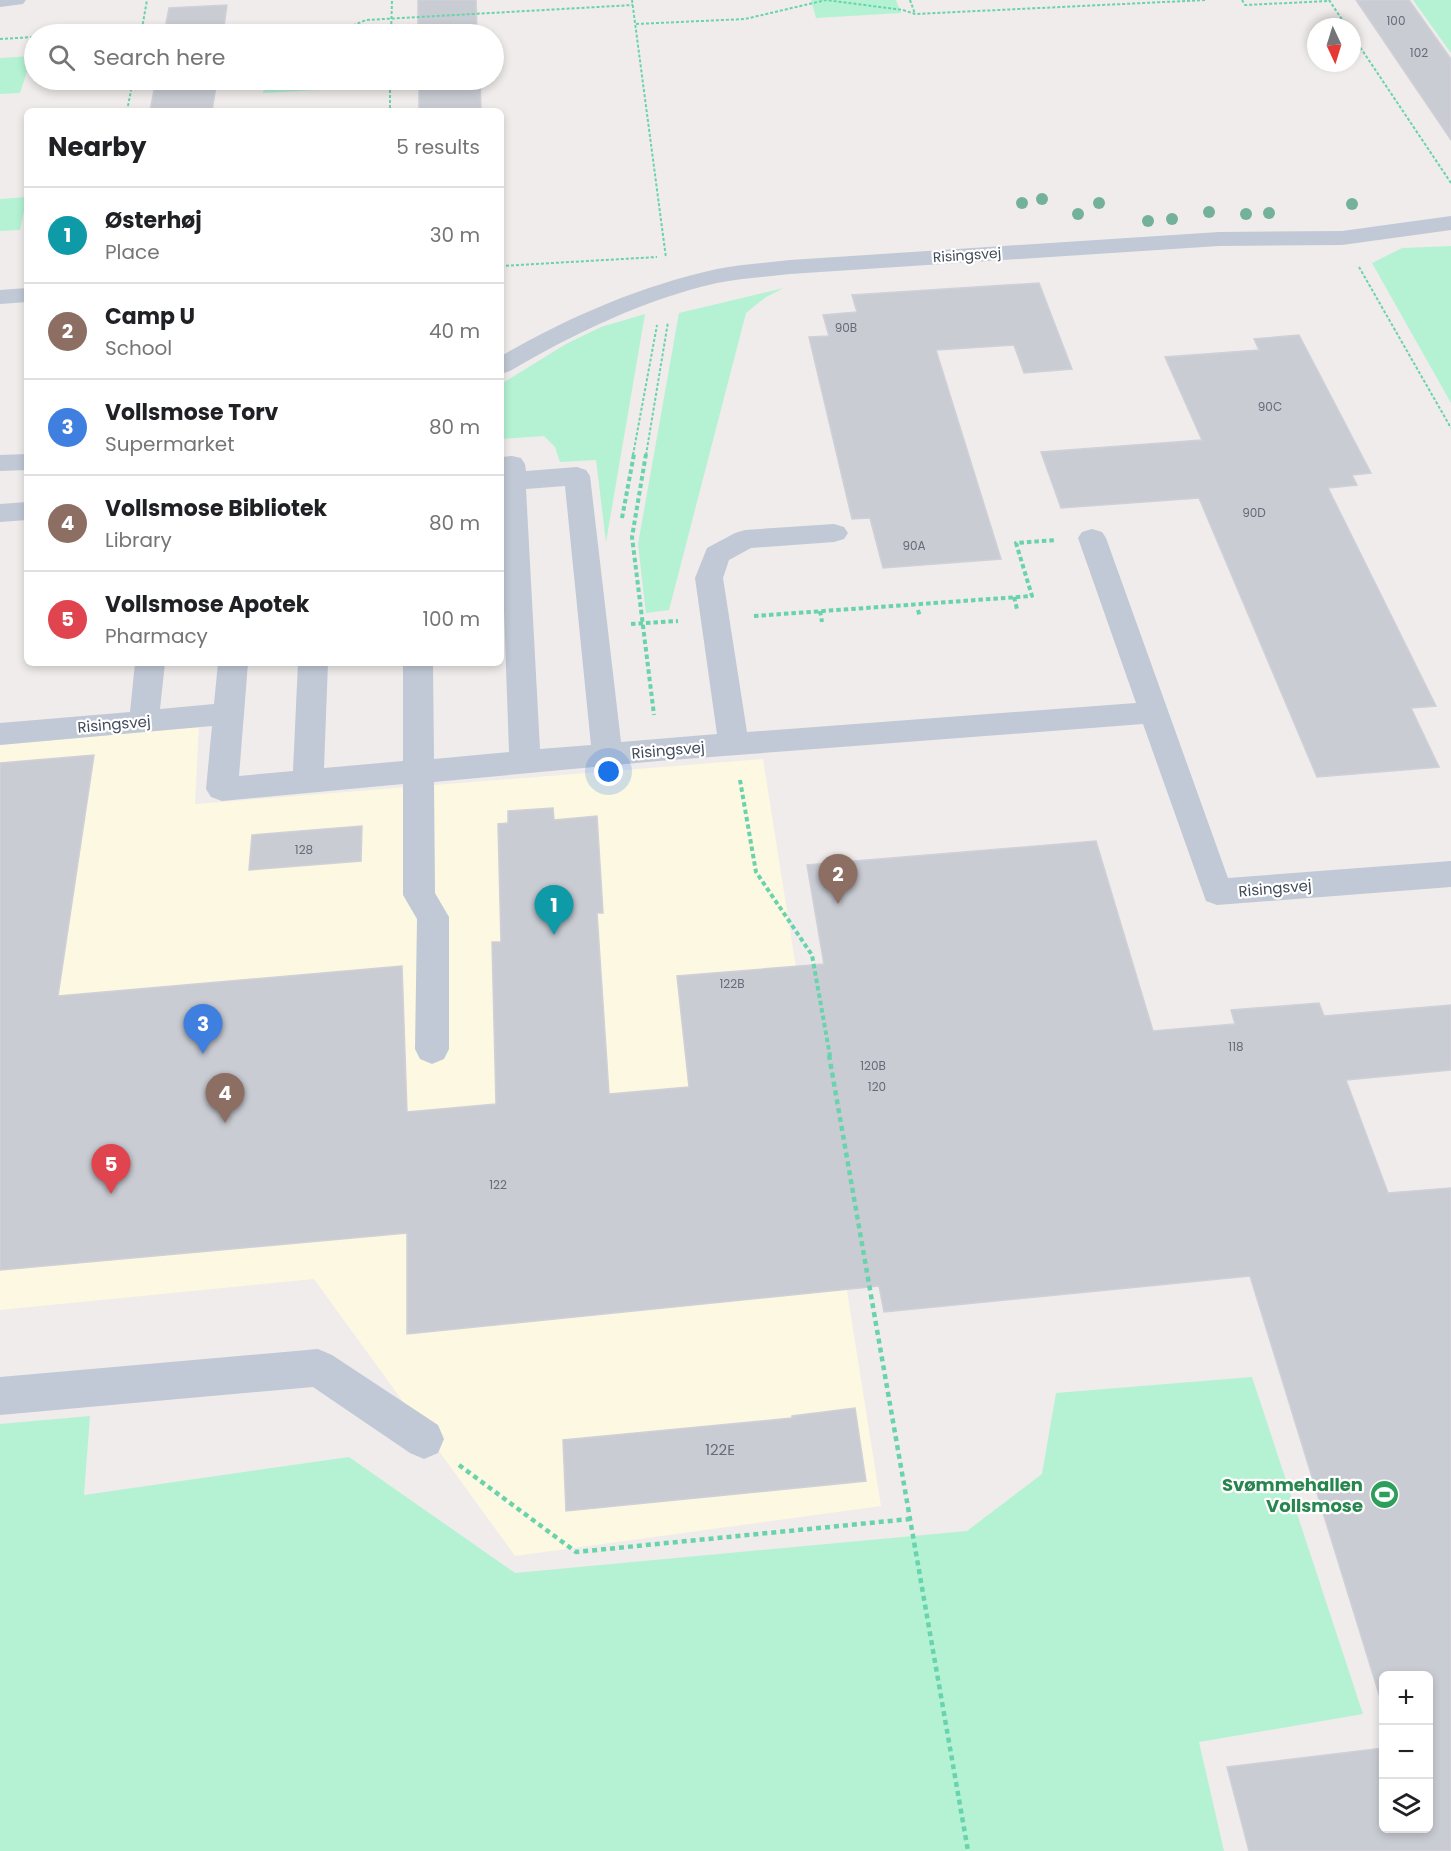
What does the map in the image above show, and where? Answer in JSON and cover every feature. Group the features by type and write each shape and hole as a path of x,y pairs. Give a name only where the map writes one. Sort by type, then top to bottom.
{"street":[{"path":"0,1 16,0"},
{"name":"Risingsvej","path":"504,364 551,336 598,314 668,289 719,276 790,267 1219,239 1342,237 1451,223"},
{"path":"0,297 24,295"},
{"path":"0,463 24,462"},
{"path":"525,762 507,473 577,476 607,756"},
{"path":"0,513 24,511"},
{"path":"734,744 709,578 717,555 745,539 834,533"},
{"name":"Risingsvej","path":"1092,538 1216,892 1451,874"},
{"path":"144,722 150,666"},
{"name":"Risingsvej","path":"233,666 222,789 658,750 1154,712"},
{"path":"308,782 313,666"},
{"path":"418,666 419,895 433,917 432,1049"},
{"name":"Risingsvej","path":"0,734 228,714"},
{"path":"0,1395 318,1368 424,1439"}],"path":[{"path":"143,24 147,0"},
{"path":"391,24 392,0"},
{"path":"632,0 666,257 665,264"},
{"path":"636,24 745,19 826,0 903,10 915,14 1206,0"},
{"path":"910,0 915,14"},
{"path":"1242,0 1245,5 1329,0 1341,18"},
{"path":"356,24 366,20 391,18 633,6"},
{"path":"0,39 24,38"},
{"path":"1361,48 1451,183"},
{"path":"128,108 131,90"},
{"path":"390,90 390,108"},
{"path":"1342,237 1451,428"},
{"path":"504,267 666,257"},
{"path":"621,520 668,289"},
{"path":"658,750 632,537 668,289"},
{"path":"627,624 1032,596 1016,543 1092,538"},
{"path":"1014,597 1017,609"},
{"path":"918,610 920,617"},
{"path":"820,611 822,622"},
{"path":"734,744 756,872 812,955 968,1851"},
{"path":"424,1439 576,1552 910,1519"}],"shaded area":[{"path":"199,727 195,804 763,759 881,1506 515,1556 314,1279 0,1310 0,745"}],"green space":[{"path":"811,0 896,0 901,13 816,18"},
{"path":"1413,0 1451,0 1451,53"},
{"path":"24,56 24,81 20,93 0,94 0,58"},
{"path":"263,90 320,90 263,93"},
{"path":"24,197 20,230 0,231 0,199"},
{"path":"1451,246 1451,403 1372,263 1402,248"},
{"path":"784,288 766,297 746,313 669,610 646,613 638,544 679,313"},
{"path":"645,314 606,542 596,460 560,462 555,447 544,436 504,439 504,382 566,344 601,327"},
{"path":"1252,1377 1363,1714 1199,1742 1224,1851 0,1851 0,1424 90,1416 84,1495 349,1457 515,1573 967,1531 1042,1474 1056,1393"}],"building":[{"path":"418,0 476,0 477,24 418,24"},
{"path":"1356,0 1409,0 1451,59 1451,140"},
{"path":"227,5 224,24 166,24 169,8"},
{"path":"154,90 215,90 212,108 151,108"},
{"path":"419,90 480,90 481,108 419,108"},
{"path":"1039,283 1072,369 1024,373 1014,345 936,350 1001,559 883,568 870,518 852,519 809,337 829,336 823,315 857,312 852,295"},
{"path":"1299,335 1371,473 1352,475 1357,485 1328,488 1436,706 1411,708 1439,767 1317,777 1199,498 1061,508 1041,452 1202,440 1165,357 1259,350 1254,339"},
{"path":"94,755 58,996 402,966 407,1112 496,1104 492,942 501,942 498,824 508,823 508,811 553,808 554,820 597,816 603,913 597,913 609,1094 689,1087 677,976 824,964 807,865 1096,841 1153,1031 1235,1024 1231,1010 1319,1003 1324,1016 1451,1005 1451,1070 1346,1080 1388,1193 1451,1188 1451,1851 1249,1851 1227,1767 1379,1748 1379,1833 1433,1833 1433,1671 1379,1671 1379,1694 1250,1276 884,1312 879,1286 407,1334 407,1233 0,1270 0,763"},
{"path":"362,826 361,861 249,870 252,835"},
{"path":"855,1408 866,1481 566,1511 563,1440 792,1418 792,1416"}],"place":[{"name":"Camp U","path":"838,904"},
{"name":"Østerhøj","path":"554,935"},
{"name":"Vollsmose Torv","path":"203,1054"},
{"name":"Vollsmose Bibliotek","path":"225,1123"},
{"name":"Vollsmose Apotek","path":"111,1194"},
{"name":"Svømmehallen Vollsmose","path":"1384,1494"}]}
